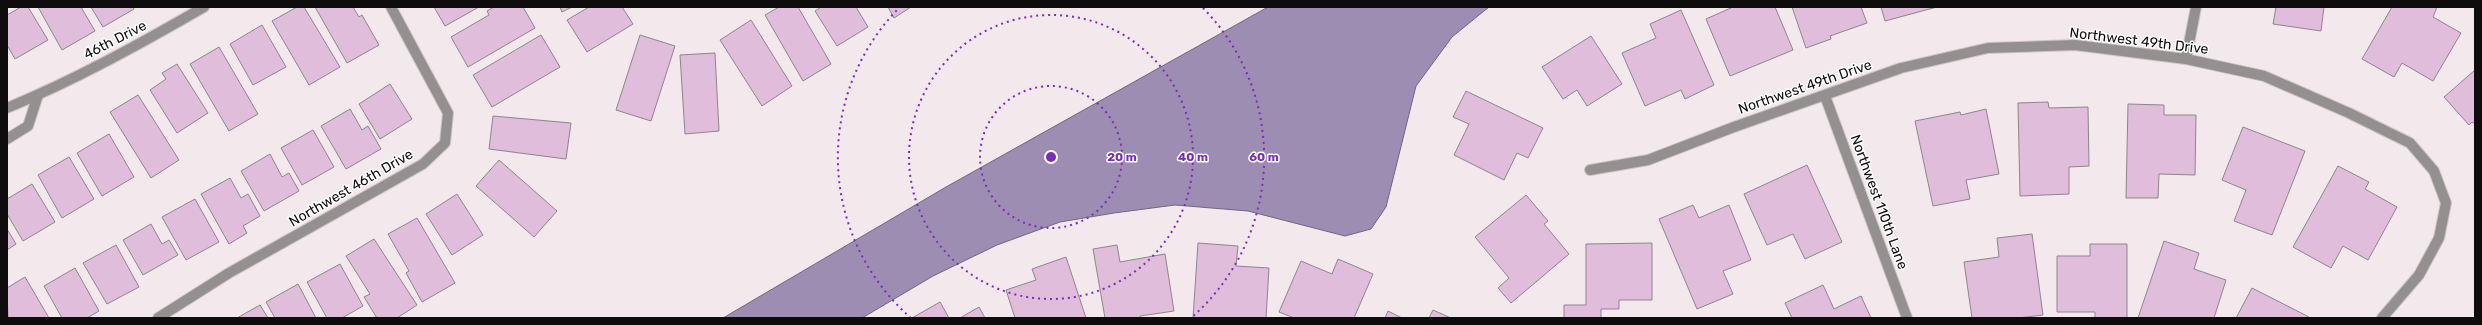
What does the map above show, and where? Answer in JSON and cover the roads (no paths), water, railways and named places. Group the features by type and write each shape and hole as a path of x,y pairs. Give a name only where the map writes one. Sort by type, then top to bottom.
{"street":[{"name":"46th Drive","path":"7,108 38,96 146,41 204,7"},
{"name":"Northwest 46th Drive","path":"158,318 229,273 423,164 445,143 448,113 391,7"},
{"path":"2186,59 2196,7"},
{"name":"Northwest 49th Drive","path":"1590,170 1648,160 1734,126 1826,96 1901,68 1988,48 2075,45 2186,59 2264,76 2349,113 2410,143 2434,171 2446,203 2439,238 2419,275 2382,318"},
{"path":"7,139 28,126 38,96"},
{"name":"Northwest 110th Lane","path":"1826,96 1906,318"}]}
